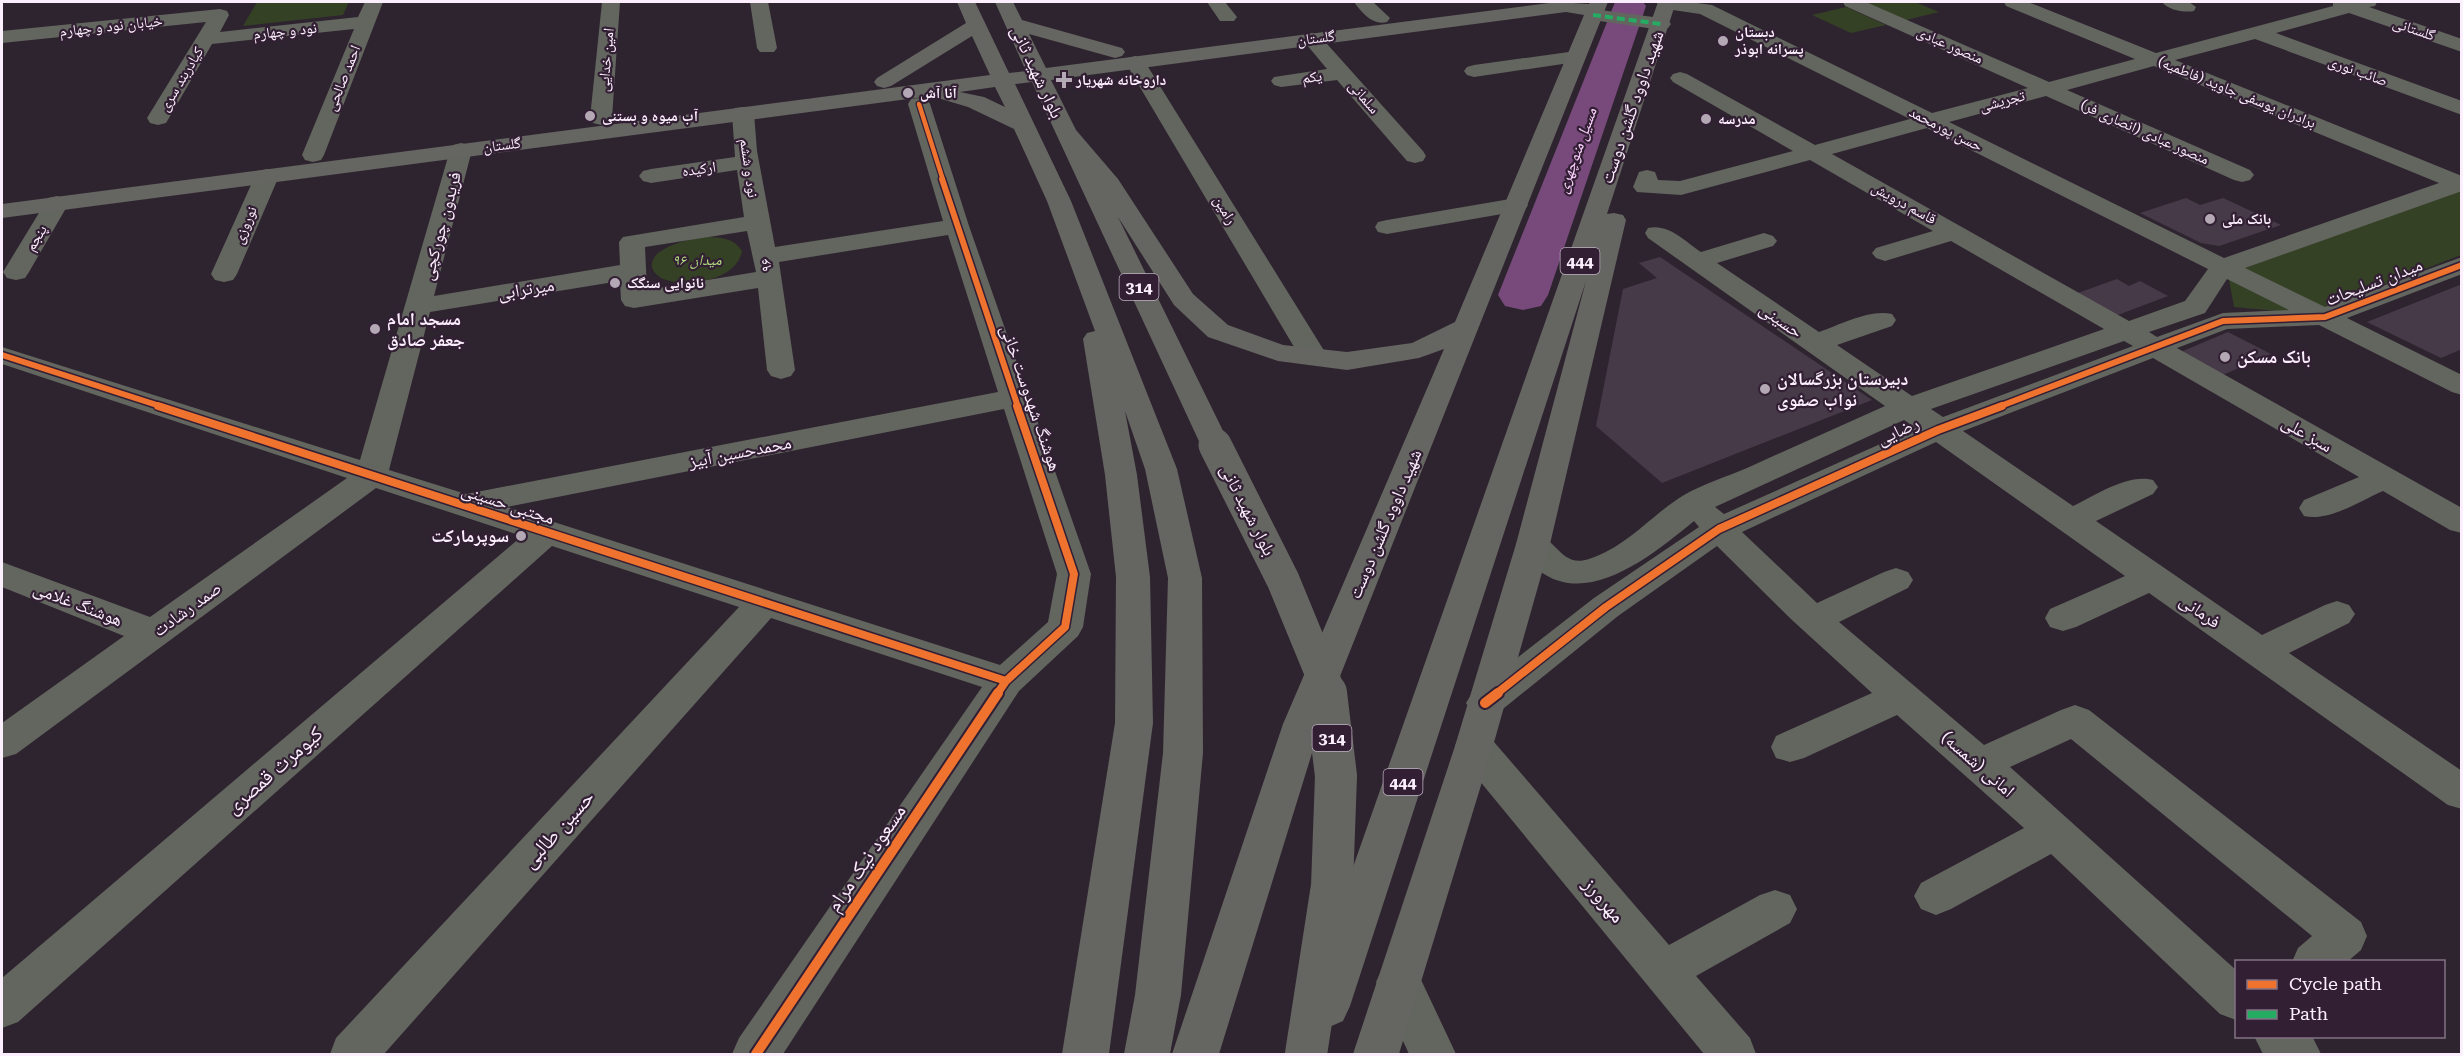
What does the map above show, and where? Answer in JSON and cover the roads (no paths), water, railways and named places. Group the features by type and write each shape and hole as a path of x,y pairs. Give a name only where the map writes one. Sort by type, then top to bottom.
{"main road":[{"name":"بلوار شهید ثانی","path":"966,2 1059,201 1161,469 1185,579 1183,753 1158,995 1147,1054"},
{"name":"بلوار شهید ثانی","path":"1004,2 1215,445 1283,580 1325,682 1336,776 1332,886 1308,1054"},
{"name":"گلستان","path":"2,195 884,82 1035,69 1380,18 1506,2"},
{"name":"گلستان","path":"1125,57 1312,39 1566,4 1598,6"},
{"name":"شهید داوود گلشن دوست","path":"1196,1054 1302,724 1598,6"},
{"name":"شهید داوود گلشن دوست","path":"1308,1054 1496,510 1648,60 1660,9"},
{"path":"1016,24 1125,57"},
{"path":"884,82 976,25"},
{"path":"1376,1054 1474,746 1533,544 1631,155 1648,60"},
{"name":"گلستان","path":"2,211 743,113 923,97 999,73"},
{"path":"923,97 976,102 1024,124"},
{"path":"1064,130 1110,184 1183,298 1218,331 1278,353 1347,361 1419,350 1467,327"},
{"path":"1085,272 1120,475 1133,577 1134,712 1085,1054"}],"street":[{"name":"احمد صالحی","path":"313,155 374,2"},
{"name":"امین خدایی","path":"601,118 611,2"},
{"path":"759,2 767,48"},
{"path":"1363,2 1380,18"},
{"name":"منصور عبادی","path":"1852,2 2047,89"},
{"name":"برادران یوسفی جاوید (فاطمیه)","path":"2013,2 2461,184"},
{"name":"تجریشی","path":"1647,177 1645,187 1681,188 2256,33 2350,3"},
{"name":"گلستانی","path":"2350,3 2462,46"},
{"name":"حسن پورمحمد","path":"1598,6 1705,9 2462,386"},
{"name":"خیابان نود و چهارم","path":"2,37 224,8"},
{"name":"کیادربند سری","path":"158,118 224,8"},
{"name":"نود و چهارم","path":"205,39 366,22"},
{"name":"صائب نوری","path":"2256,33 2462,109"},
{"name":"سلمانی","path":"1312,39 1415,156"},
{"name":"رامین","path":"1125,57 1314,357"},
{"path":"1481,77 1574,64"},
{"name":"یکم","path":"1281,81 1342,73"},
{"name":"قاسم درویش","path":"1680,78 1955,232 2153,347"},
{"name":"منصور عبادی (انصاری فر)","path":"2047,89 2242,176"},
{"name":"هوشنگ شهدوست خانی","path":"923,97 957,226 1074,574 1065,627 1006,681"},
{"name":"نود و ششم","path":"743,113 757,222"},
{"name":"فریدون چورکچی","path":"372,476 461,150"},
{"path":"717,189 749,173"},
{"name":"ارکیده","path":"651,176 749,173"},
{"name":"نوروزی","path":"224,274 267,176"},
{"path":"2222,267 2461,184"},
{"name":"پنجم","path":"15,272 57,203"},
{"path":"1387,227 1516,205"},
{"name":"۹۶","path":"757,222 768,267 634,300 632,242 757,222"},
{"path":"781,370 768,267 957,226"},
{"path":"1885,253 1955,232"},
{"name":"حسینی","path":"1657,233 1938,430"},
{"path":"1696,261 1764,240"},
{"name":"میدان تسلیحات","path":"2223,321 2325,317 2462,265"},
{"name":"رضایی","path":"1485,703 1606,607 1707,516 1906,408 2195,308 2222,267"},
{"name":"میرترابی","path":"420,306 633,271"},
{"path":"1815,344 1882,320"},
{"name":"رضایی","path":"1533,544 1548,562 1568,570 1593,572 1643,545 1707,516 2223,321"},
{"name":"سبز علی","path":"2153,347 2462,522"},
{"name":"مجتبی حسینی","path":"2,355 1006,681"},
{"name":"محمدحسین آبیز","path":"464,506 1015,398"},
{"name":"فرمانی","path":"1938,430 2462,793"},
{"name":"صمد رشادت","path":"2,743 372,476"},
{"path":"2315,508 2384,478"},
{"path":"2069,521 2142,487"},
{"name":"امانی (شمسه)","path":"1707,516 1814,619 1900,697 1980,764 2235,998"},
{"name":"کیومرث قمصری","path":"2,1007 547,532"},
{"name":"هوشنگ غلامی","path":"2,574 154,633"},
{"path":"2063,618 2152,578"},
{"path":"1814,619 1896,580"},
{"name":"حسین طالبی","path":"353,1054 764,603"},
{"path":"2259,652 2337,614"},
{"name":"مسعود نیک مرام","path":"756,1054 1006,681"},
{"path":"1790,747 1900,697"},
{"path":"1980,764 2075,720 2345,936 2316,960"},
{"name":"مهرورز","path":"1474,746 1733,1054"},
{"path":"1936,896 2054,832"},
{"path":"1663,971 1774,909"},
{"path":"1399,982 1433,1054"},
{"path":"2279,1038 2297,1054"}],"waterway":[{"name":"مسیل منوچهری","path":"1523,295 1629,6"}],"place":[{"name":"دبستان پسرانه ابوذر","path":"1723,41"},
{"name":"داروخانه شهریار","path":"1064,80"},
{"name":"آنا آش","path":"908,93"},
{"name":"آب میوه و بستنی","path":"590,116"},
{"name":"مدرسه","path":"1706,119"},
{"name":"بانک ملی","path":"2210,219"},
{"name":"نانوایی سنگک","path":"615,283"},
{"name":"مسجد امام جعفر صادق","path":"375,329"},
{"name":"بانک مسکن","path":"2225,357"},
{"name":"دبیرستان بزرگسالان نواب صفوی","path":"1765,389"},
{"name":"سوپرمارکت","path":"521,536"}],"park label":[{"name":"میدان ۹۶","path":"697,260"}]}
